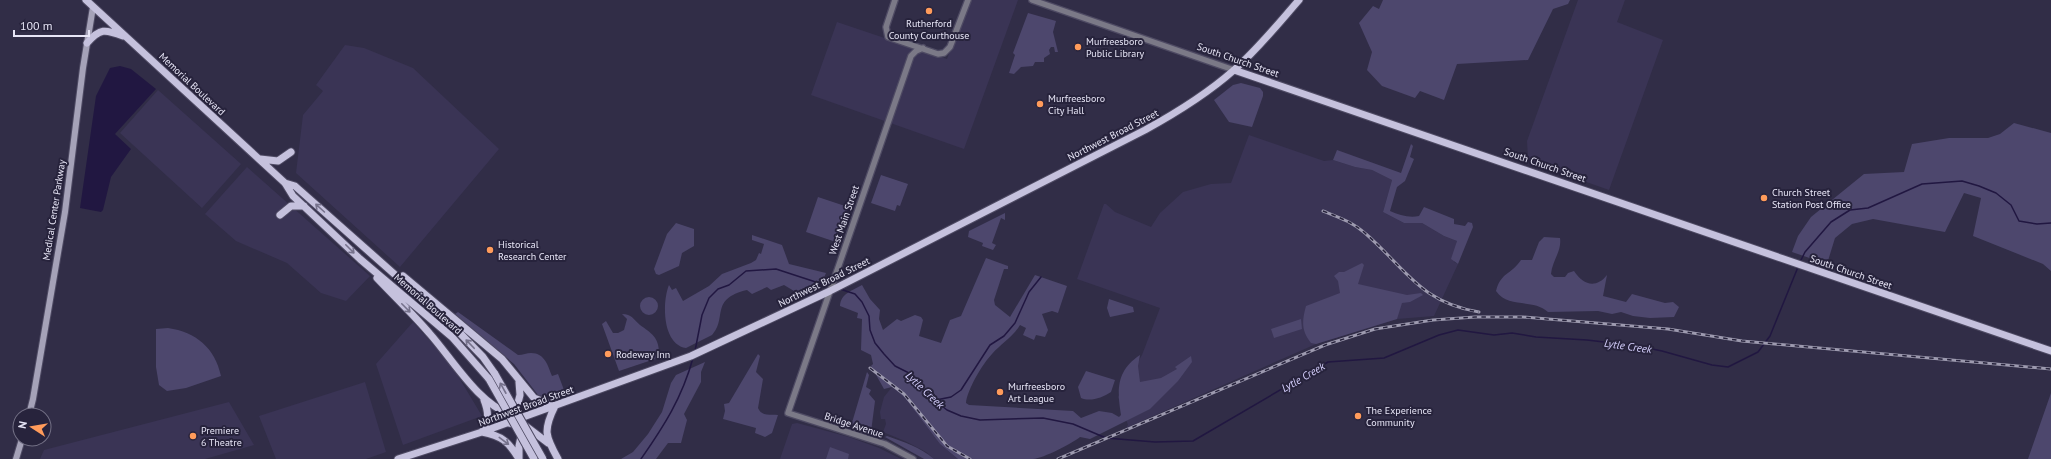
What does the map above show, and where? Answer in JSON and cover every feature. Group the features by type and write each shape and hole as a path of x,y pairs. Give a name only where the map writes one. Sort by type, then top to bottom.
{"main road":[{"name":"Memorial Boulevard","path":"86,0 285,183 293,196 360,259 452,337 489,379 534,459"},
{"name":"Northwest Broad Street","path":"398,459 482,432 681,360 844,284 1145,130 1189,104 1234,70 1299,0"},
{"name":"Medical Center Parkway","path":"31,407 65,212 93,7"},
{"path":"87,43 97,32 108,31 126,37"},
{"name":"South Church Street","path":"1234,70 2051,351"},
{"path":"259,159 278,161 291,152"},
{"name":"Memorial Boulevard","path":"285,183 295,186 454,327 483,357 495,374 543,459"},
{"path":"280,215 292,206 304,206"},
{"path":"349,234 421,291 502,359 513,371 519,381 537,400 555,406 546,427 550,444 558,459"},
{"path":"360,259 430,334 483,398 498,410 514,415 532,414"},
{"path":"507,422 514,415 520,395 519,381"},
{"path":"483,398 488,415 486,425 482,432 495,435 504,440 519,459"},
{"path":"519,459 518,446 524,426 532,414"},
{"path":"507,422 524,426 538,433 550,444"},
{"path":"16,459 20,447"}],"street":[{"path":"895,0 886,27 888,37 938,54 944,53 950,47 968,0"},
{"name":"South Church Street","path":"1032,0 1234,70"},
{"path":"906,43 911,56 916,51 923,48"},
{"name":"West Main Street","path":"788,413 911,56"},
{"name":"Bridge Avenue","path":"788,413 885,444 913,459"}],"shaded area":[{"path":"969,0 1018,0 964,149 811,95 837,22 947,59"},
{"path":"1383,0 1570,0 1568,4 1553,9 1528,60 1457,64 1444,100 1420,91 1415,98 1382,86 1367,70 1372,52 1359,23 1373,6 1379,9"},
{"path":"1578,0 1625,0 1617,22 1663,40 1609,190 1530,162 1528,159 1527,141"},
{"path":"1028,13 1056,21 1053,32 1058,52 1055,52 1054,47 1051,47 1049,50 1050,54 1044,58 1044,62 1035,62 1033,66 1021,67 1014,74 1009,73 1015,55 1013,53"},
{"path":"345,45 364,48 413,68 499,149 400,267 296,173 303,115 323,91 316,85"},
{"path":"120,66 131,69 156,89 115,134 131,149 111,177 103,210 101,212 80,208 96,96 110,68"},
{"path":"1241,83 1260,88 1263,92 1252,127 1229,122 1214,100 1233,85"},
{"path":"158,90 241,164 202,208 120,133"},
{"path":"2014,123 2051,133 2051,271 2043,264 1973,236 1981,198 1964,193 1945,232 1873,219 1852,224 1835,238 1827,264 1792,252 1798,236 1811,217 1864,174 1904,172 1912,144 1949,138 1988,138 2000,134"},
{"path":"1249,135 1324,161 1333,160 1355,167 1372,170 1392,180 1383,212 1404,223 1422,223 1444,236 1457,241 1454,262 1458,264 1434,316 1397,319 1316,344 1126,428 1128,425 1118,397 1142,355 1160,308 1077,279 1104,204 1115,212 1151,227 1160,213 1183,192 1211,184 1231,183"},
{"path":"1411,144 1413,146 1410,157 1414,159 1405,181 1397,187 1390,211 1404,216 1415,217 1419,216 1424,207 1454,219 1454,224 1465,226 1468,222 1472,223 1473,227 1458,264 1451,259 1457,241 1444,236 1422,223 1404,223 1383,212 1392,180 1372,170 1355,167 1333,160 1337,150 1401,173"},
{"path":"247,167 370,276 346,301 321,293 287,263 236,241 205,214"},
{"path":"881,175 908,184 900,206 897,205 895,211 871,203"},
{"path":"818,197 848,207 836,242 806,232"},
{"path":"1005,213 1005,220 1001,218 992,243 996,245 993,250 982,246 983,243 968,237 969,231"},
{"path":"676,223 694,229 694,246 682,253 679,266 659,275 656,274 654,269 667,234"},
{"path":"752,235 782,245 789,264 826,273 823,280 799,294 784,285 771,290 767,287 752,294 747,290 735,294 728,298 723,304 717,329 712,335 686,348 678,345 672,339 668,331 666,321 665,301 669,285 672,290 676,288 683,301 709,286 722,274 756,260 759,253 761,254 764,244 752,240"},
{"path":"1544,237 1560,238 1560,247 1551,274 1554,277 1565,277 1568,273 1574,271 1581,280 1594,284 1607,275 1603,296 1626,302 1632,294 1665,303 1673,302 1679,307 1674,317 1650,318 1633,316 1621,312 1612,314 1598,311 1548,312 1535,305 1507,300 1496,291 1498,285 1503,277 1521,260 1532,260 1539,242"},
{"path":"986,258 1008,266 1008,269 1004,269 994,300 995,305 1010,317 1035,275 1067,286 1058,313 1052,311 1042,314 1048,330 1045,337 1036,335 1034,340 1023,335 1026,328 1020,325 988,358 980,370 969,391 966,403 969,405 1073,411 1081,418 1099,411 1112,413 1119,417 1121,415 1119,397 1120,382 1122,374 1132,361 1140,355 1138,366 1140,382 1161,378 1177,369 1175,367 1191,356 1192,362 1178,381 1150,409 1090,439 1080,437 1057,450 1033,459 958,459 940,444 905,398 892,387 884,389 871,366 873,364 871,355 861,350 862,319 857,318 858,313 840,306 842,298 845,295 862,285 870,299 880,310 879,319 883,330 897,319 901,321 915,315 921,317 923,320 919,336 941,343 950,320 961,316"},
{"path":"1362,263 1364,265 1358,284 1407,295 1421,293 1423,295 1410,302 1402,303 1397,319 1316,344 1311,343 1305,334 1303,325 1306,306 1340,293 1338,281 1334,276 1339,272 1344,272"},
{"path":"645,297 653,297 658,302 656,313 653,315 645,315 640,310 640,302"},
{"path":"1109,299 1133,307 1134,312 1110,317 1107,308"},
{"path":"458,312 518,355 531,353 540,355 549,368 552,376 558,374 564,390 543,396 538,395 514,364 455,314"},
{"path":"622,314 630,316 654,336 658,343 659,353 655,359 619,371 602,324 606,321 613,333 618,333 624,330 627,319"},
{"path":"1301,319 1302,329 1274,338 1271,329"},
{"path":"413,322 452,366 482,416 403,445 376,364"},
{"path":"168,328 187,333 203,343 214,357 221,376 186,388 167,391 159,385 156,367 156,329"},
{"path":"758,354 760,356 756,372 763,379 758,408 764,414 778,415 772,433 765,437 755,433 756,428 723,419 725,411 724,404 729,403"},
{"path":"705,362 701,372 701,382 684,414 687,420 681,443 668,443 656,459 621,459 633,452 648,434 662,412 671,383 676,375"},
{"path":"1086,371 1115,380 1111,392 1096,399 1088,400 1081,398 1078,387"},
{"path":"867,372 869,375 866,387 871,390 869,394 875,401 871,432 851,426"},
{"path":"365,382 386,452 366,459 276,459 259,416"},
{"path":"892,387 905,398 940,444 958,459 934,459 926,452 883,432 886,424 885,419 881,419 880,412 884,397"},
{"path":"2051,393 2051,459 2028,459"},
{"path":"229,402 254,445 205,459 40,459 44,450"},
{"path":"797,423 849,437 879,448 901,459 780,459 792,424"},
{"path":"887,436 917,448 934,459 924,459 885,437"},
{"path":"830,447 849,454 848,459 826,459"}],"waterway":[{"name":"Lytle Creek","path":"1800,262 1805,252 1831,222 1850,210 1868,208 1922,184 1962,181 1979,186 1996,193 2011,205 2019,221 2037,224 2051,223"},
{"name":"Lytle Creek","path":"840,289 855,294 862,302 869,316 870,330 875,343 884,354 895,366 909,373 928,395 947,410 961,416 980,420 1043,418 1073,424 1106,438 1155,442 1193,441 1328,362 1384,358 1439,335 1458,330 1494,335 1512,333 1536,337 1587,340 1638,346 1712,365 1728,367 1758,352 1770,336 1798,267"},
{"name":"Lytle Creek","path":"695,351 702,315 709,298 718,289 729,285 746,271 776,269 831,287"},
{"path":"936,400 951,397 961,390 990,345 1004,336 1015,323 1029,292 1041,277"},
{"name":"Lytle Creek","path":"641,459 672,411 689,372 693,358"}],"railway":[{"path":"1323,211 1356,226 1380,247 1404,272 1428,292 1442,301 1479,312"},
{"path":"1058,459 1325,345 1375,329 1433,320 1475,317 1523,317 1668,329 1742,341 2051,369"},
{"path":"870,368 904,394 947,446 970,459"}],"place":[{"name":"Rutherford County Courthouse","path":"929,11"},
{"name":"Murfreesboro Public Library","path":"1078,47"},
{"name":"Murfreesboro City Hall","path":"1040,104"},
{"name":"Church Street Station Post Office","path":"1764,198"},
{"name":"Historical Research Center","path":"490,250"},
{"name":"Rodeway Inn","path":"608,354"},
{"name":"Murfreesboro Art League","path":"1000,392"},
{"name":"The Experience Community","path":"1358,416"},
{"name":"Premiere 6 Theatre","path":"193,436"}]}
